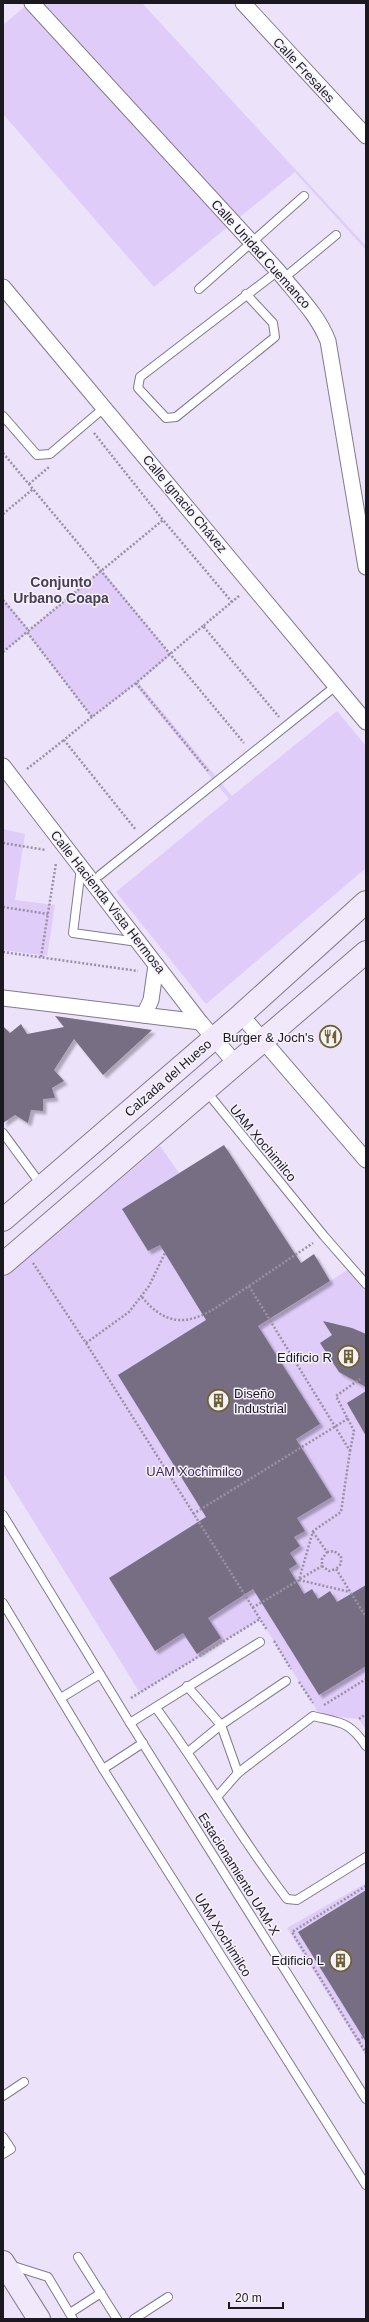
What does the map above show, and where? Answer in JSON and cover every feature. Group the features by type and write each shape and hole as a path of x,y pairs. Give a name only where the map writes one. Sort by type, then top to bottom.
{"main road":[{"name":"Calzada del Hueso","path":"3,1220 42,1186 207,1030 241,1015 366,902"},
{"path":"3,1264 366,952"},
{"path":"3,2262 39,2319"}],"street":[{"name":"Calle Unidad Cuemanco","path":"32,3 281,275 313,312 322,327 328,341 366,567"},
{"name":"Calle Fresales","path":"243,3 366,136"},
{"name":"Calle Ignacio Chávez","path":"3,287 337,685 366,722"},
{"name":"Calle Hacienda Vista Hermosa","path":"3,766 139,942 151,968 236,1064"},
{"path":"144,1015 151,1000 151,968"},
{"path":"3,998 144,1015 207,1030"},
{"path":"241,1015 366,1160"}],"lane":[{"path":"199,289 304,196"},
{"path":"246,294 272,323 275,337 176,417 166,418 138,388 140,377 246,294 281,275 336,235"},
{"path":"3,416 37,455 50,454 105,407"},
{"path":"100,875 217,783 337,685"},
{"path":"81,868 73,932 139,942"},
{"name":"UAM Xochimilco","path":"206,1090 324,1236 366,1284"},
{"path":"3,1133 42,1186"},
{"path":"3,1515 120,1705"},
{"name":"UAM Xochimilco","path":"3,1603 103,1768 365,2181"},
{"path":"130,1723 156,1708 187,1686 260,1642"},
{"path":"61,1698 100,1674"},
{"path":"188,1752 221,1725 286,1681"},
{"path":"187,1686 221,1725 238,1773"},
{"name":"Estacionamiento UAM-X","path":"120,1705 366,2099"},
{"name":"Estacionamiento UAM-X","path":"156,1708 188,1752 287,1899 297,1900 366,1857"},
{"name":"Estacionamiento UAM-X","path":"217,1797 238,1773 313,1716 336,1722 354,1729 366,1746"},
{"path":"103,1768 143,1743"},
{"path":"3,2096 24,2082"},
{"path":"3,2137 11,2149 3,2154"},
{"path":"78,2257 117,2319"},
{"path":"3,2262 48,2277 72,2316 101,2293"},
{"path":"134,2319 168,2297"}],"path":[{"path":"87,436 93,431 163,520 232,602"},
{"path":"3,453 102,570 253,754"},
{"path":"28,484 52,465"},
{"path":"3,514 33,489"},
{"path":"3,652 163,520"},
{"path":"22,773 171,655 203,626 253,585"},
{"path":"3,600 92,717"},
{"path":"203,626 287,726"},
{"path":"136,683 217,783"},
{"path":"64,740 144,840"},
{"path":"3,843 50,850"},
{"path":"41,957 56,859"},
{"path":"3,906 48,914"},
{"path":"3,952 151,968"},
{"path":"142,1297 158,1313 180,1321 202,1316 324,1236"},
{"path":"86,1343 129,1312 142,1297 165,1253"},
{"path":"28,1256 86,1343 268,1632"},
{"path":"249,1286 350,1451"},
{"path":"300,1580 313,1531 341,1512 354,1431 349,1418 336,1396 360,1379"},
{"path":"193,1514 349,1418"},
{"path":"313,1531 327,1552"},
{"path":"334,1551 341,1556 341,1564 336,1569 329,1571 322,1566 322,1559 327,1552 334,1551"},
{"path":"252,1608 322,1566"},
{"path":"336,1569 366,1617"},
{"path":"300,1580 350,1592"},
{"path":"120,1705 260,1619"},
{"path":"272,1638 292,1671"},
{"path":"296,1677 316,1709"},
{"path":"323,1706 366,1679"},
{"path":"351,1718 359,1719 366,1714"},
{"path":"359,1719 363,1724"},
{"path":"366,1886 292,1932 366,2054"},
{"path":"358,2040 366,2035"}],"green space":[{"path":"29,3 142,3 366,246 366,250 295,172 154,287 3,114 3,25"},
{"path":"102,570 171,655 138,682 232,796 337,711 366,746 366,868 206,1004 116,892 229,799 135,685 92,717 27,633 3,652 3,598 29,630"},
{"path":"3,829 25,834 15,900 55,905 47,956 3,950"},
{"name":"UAM Xochimilco","path":"160,1146 179,1173 123,1209 148,1251 160,1245 249,1276 274,1317 349,1269 366,1288 366,1730 359,1719 320,1715 260,1619 140,1693 3,1472 3,1278"},
{"name":"Edificio L","path":"366,1883 366,2056 287,1928"}],"building":[{"path":"55,1016 152,1030 103,1075 74,1039 54,1070 64,1081 52,1088 55,1098 43,1099 43,1111 31,1110 28,1123 15,1115 3,1123 3,1026 10,1033 21,1024 27,1034 64,1027"},
{"path":"224,1145 301,1263 314,1254 330,1281 258,1326 320,1424 296,1439 332,1497 297,1518 305,1531 294,1537 300,1546 290,1553 297,1564 289,1569 304,1594 312,1589 318,1599 330,1591 337,1602 366,1585 366,1666 319,1695 253,1589 208,1618 221,1638 197,1654 183,1633 155,1651 109,1578 206,1517 118,1375 206,1320 160,1245 148,1251 122,1209"},
{"name":"Edificio R","path":"323,1321 352,1328 366,1334 366,1387 339,1372 320,1343 332,1335"},
{"path":"366,1391 366,1436 347,1403"},
{"name":"Edificio L","path":"366,1890 366,2042 298,1932"}],"place":[{"name":"Burger & Joch's","path":"330,1037"},
{"name":"Edificio R","path":"348,1357"},
{"name":"Diseño Industrial","path":"219,1400"},
{"name":"Edificio L","path":"340,1960"}],"district":[{"name":"Conjunto Urbano Coapa","path":"61,590"}]}
